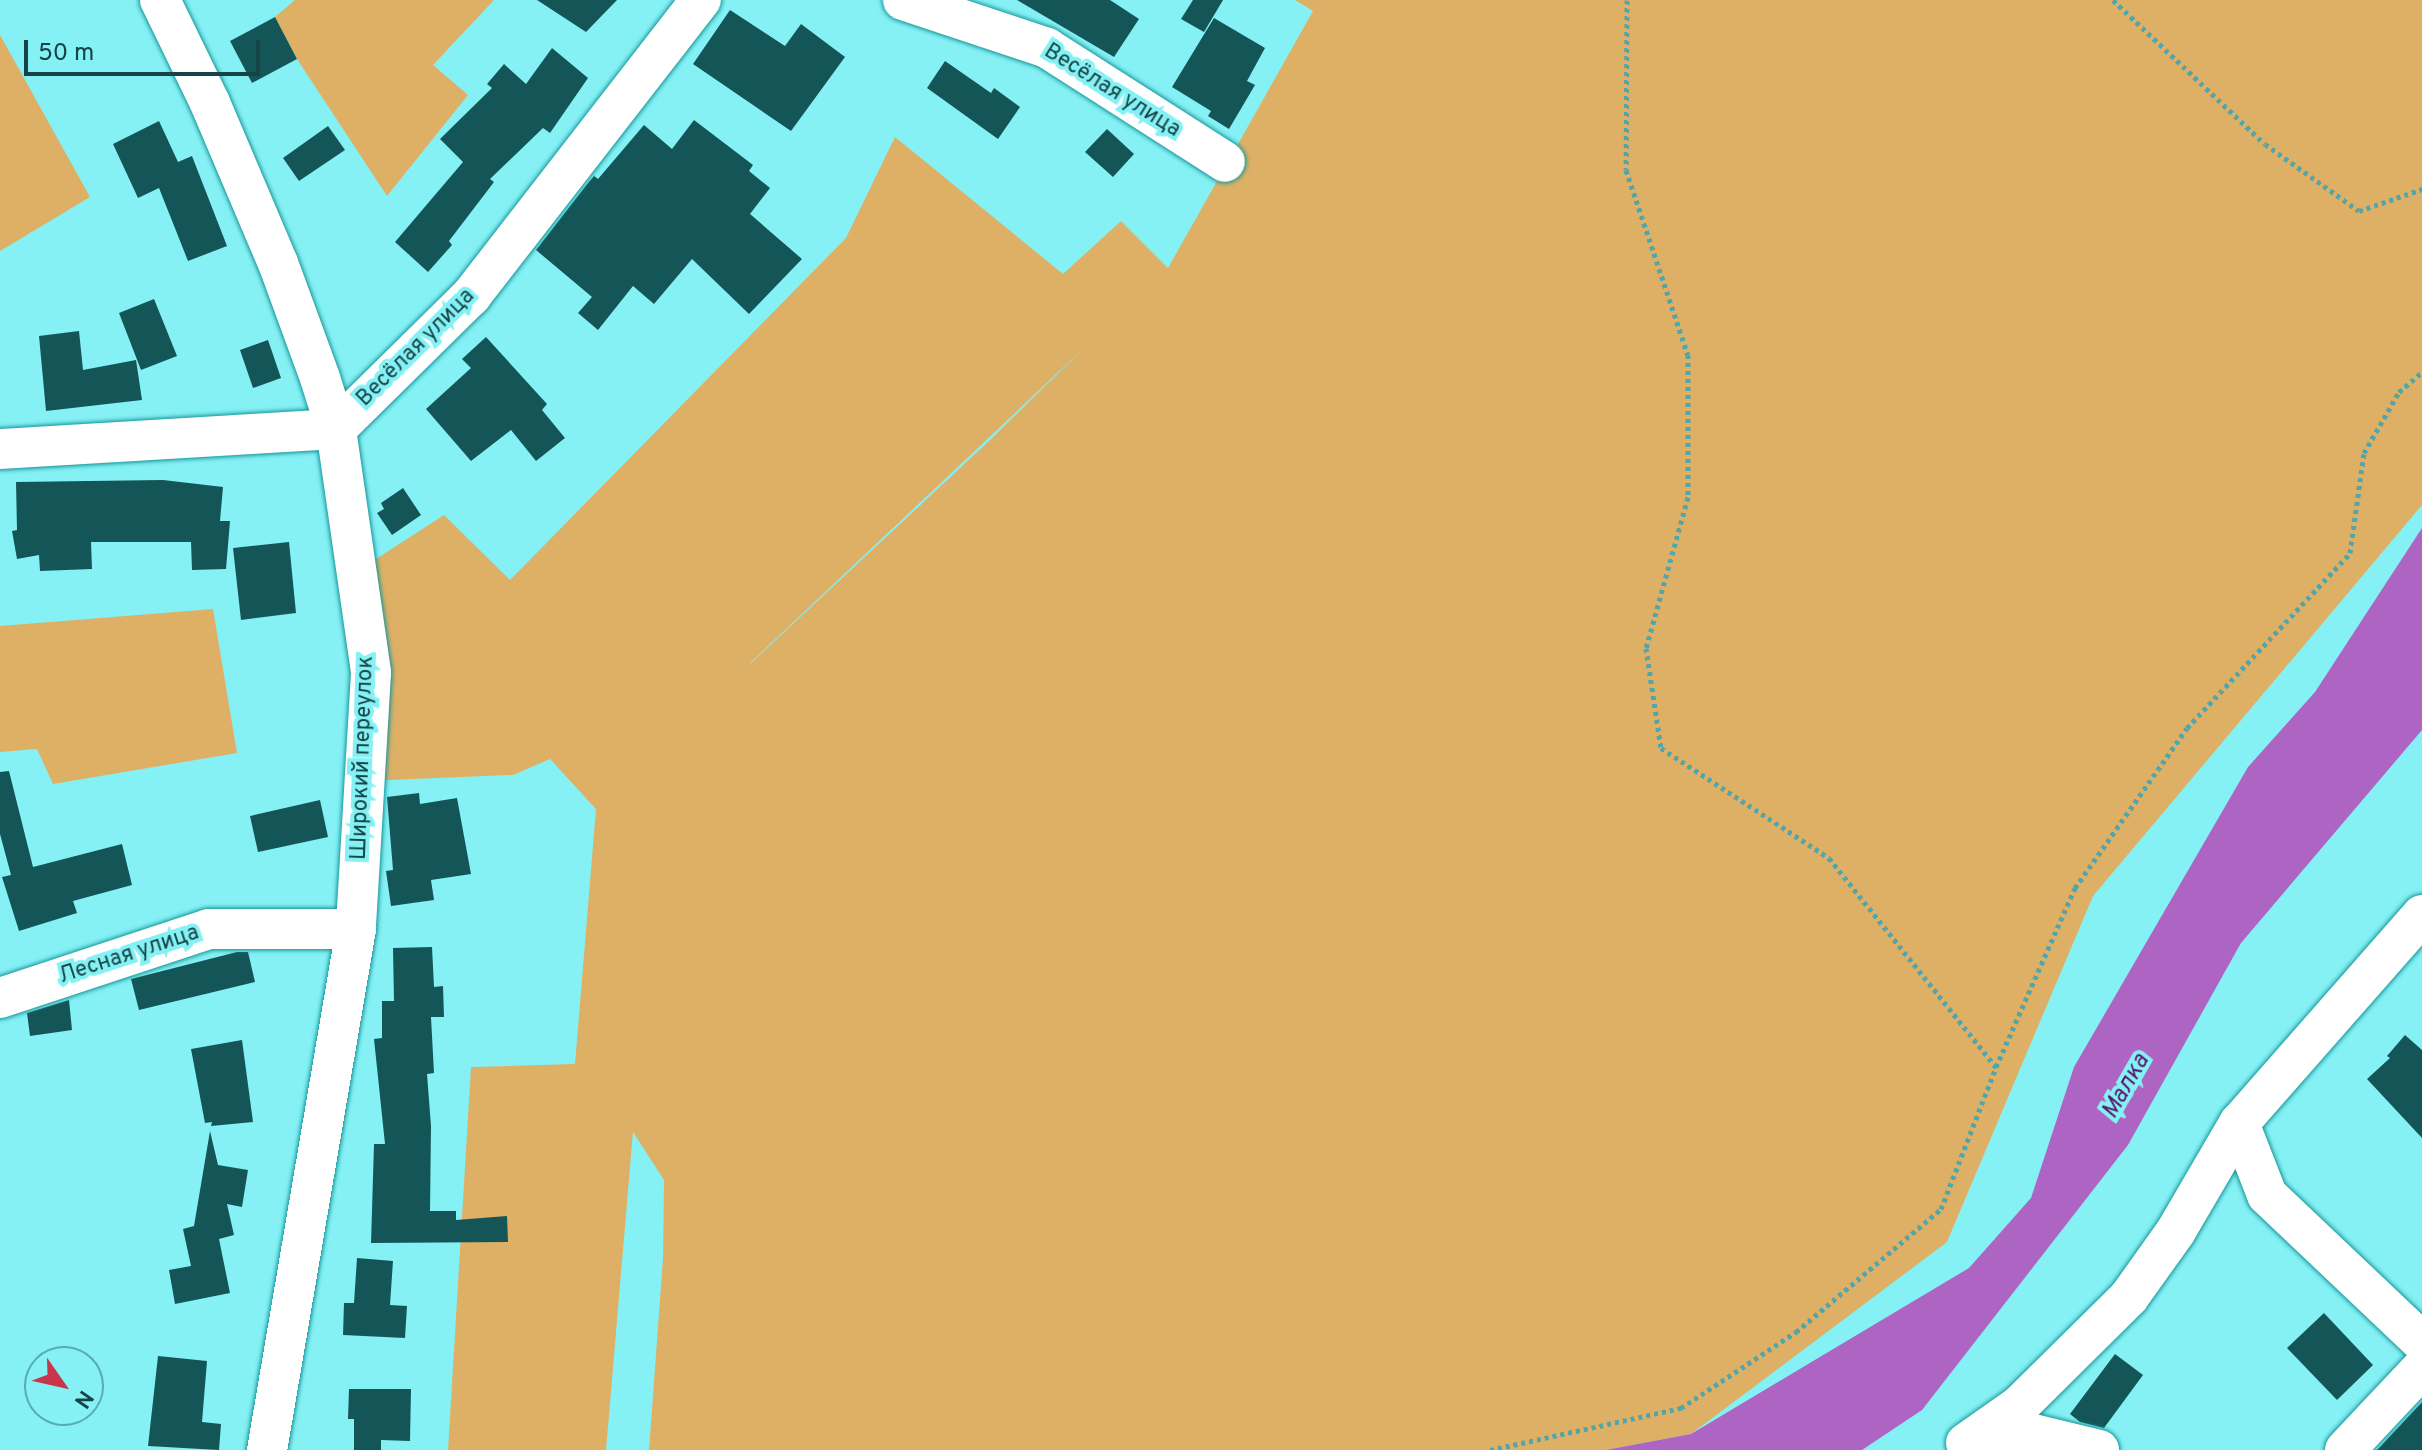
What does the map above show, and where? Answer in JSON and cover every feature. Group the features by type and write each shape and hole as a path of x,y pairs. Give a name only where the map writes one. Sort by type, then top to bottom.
{"street":[{"name":"Широкий переулок","path":"160,0 210,103 278,263 336,429 371,673 356,929 267,1450"},
{"name":"Весёлая улица","path":"903,0 1047,48 1225,162"},
{"name":"Весёлая улица","path":"336,429 471,296 685,6"},
{"path":"0,449 336,429"},
{"path":"1961,1446 2020,1405 2129,1297 2176,1231 2239,1123 2422,915"},
{"name":"Лесная улица","path":"0,998 209,929 356,929"},
{"path":"2239,1123 2267,1195 2422,1342"},
{"path":"2345,1450 2422,1368"},
{"path":"1961,1446 2033,1434 2099,1450"}],"path":[{"path":"1627,0 1626,170 1688,355 1688,497 1646,648 1661,748 1829,858 1996,1067"},
{"path":"2113,0 2265,144 2359,211 2422,189"},
{"path":"1490,1450 1681,1408 1796,1332 1941,1209 1996,1067 2075,888 2187,728 2350,553 2364,453 2399,392 2422,372"}],"shaded area":[{"path":"295,0 494,0 433,65 468,95 387,196 297,59 275,17"},
{"path":"1295,0 2422,0 2422,505 2093,896 1947,1242 1691,1434 1606,1450 649,1450 663,1258 664,1180 633,1132 606,1450 448,1450 471,1067 575,1064 596,809 550,759 513,775 364,781 356,572 444,515 510,580 846,238 895,137 1063,274 1121,221 1168,268 1313,11","holes":["1086,346 990,440 750,664"]},
{"path":"0,35 90,197 0,251"},
{"path":"213,609 237,753 53,784 37,749 0,752 0,626"}],"water":[{"name":"Малка","path":"2422,528 2422,730 2241,943 2128,1145 1922,1410 1862,1450 1606,1450 1691,1434 1969,1268 2031,1198 2074,1067 2248,767 2315,692"}],"building":[{"path":"537,0 617,0 586,32"},
{"path":"1017,0 1110,0 1139,19 1114,57"},
{"path":"1193,0 1223,0 1204,32 1181,19"},
{"path":"730,10 785,46 801,24 845,57 791,131 693,64"},
{"path":"275,17 297,59 252,83 230,41"},
{"path":"1214,18 1265,48 1247,81 1255,85 1229,129 1208,116 1211,111 1172,87"},
{"path":"552,48 588,78 550,133 543,128 490,179 494,182 449,241 452,245 428,272 395,242 463,162 440,139 492,88 487,84 504,64 526,84"},
{"path":"945,61 991,93 994,88 1020,107 998,139 927,88"},
{"path":"694,120 753,165 749,171 770,188 750,214 802,259 749,314 692,259 654,304 633,286 598,330 578,313 592,297 536,250 594,176 598,179 644,125 672,149"},
{"path":"159,121 178,162 192,156 227,246 188,261 159,188 138,198 113,144"},
{"path":"328,126 345,150 299,181 283,158"},
{"path":"1107,129 1134,154 1113,177 1085,152"},
{"path":"154,299 177,356 141,370 119,313"},
{"path":"79,331 83,370 136,360 142,400 46,411 39,336"},
{"path":"486,337 547,404 542,410 565,438 536,461 511,430 471,461 426,409 471,368 462,359"},
{"path":"268,340 281,378 253,388 240,350"},
{"path":"163,480 223,487 220,521 230,521 226,569 192,570 191,542 91,542 92,569 40,571 39,555 17,559 12,531 17,530 16,482"},
{"path":"403,488 421,515 392,535 377,513 384,509 381,503"},
{"path":"289,542 296,613 241,620 233,548"},
{"path":"9,771 33,867 122,844 132,885 73,901 77,913 19,931 2,877 11,875 0,834 0,772"},
{"path":"419,793 420,804 457,798 471,874 431,880 434,900 391,906 386,871 393,870 387,797"},
{"path":"320,800 328,837 258,852 250,816"},
{"path":"432,947 434,987 443,986 444,1017 431,1017 434,1073 427,1074 431,1126 430,1211 456,1211 456,1220 507,1216 508,1242 371,1243 374,1144 385,1144 374,1039 382,1038 382,1001 394,1001 393,948"},
{"path":"237,952 248,952 255,982 139,1010 131,979"},
{"path":"69,1000 72,1030 30,1036 27,1013"},
{"path":"2405,1035 2422,1050 2422,1138 2367,1079 2390,1058 2387,1056"},
{"path":"242,1040 253,1122 211,1126 212,1122 205,1123 191,1049"},
{"path":"210,1131 218,1165 248,1170 242,1207 227,1204 234,1235 219,1239 230,1293 175,1304 169,1270 191,1266 183,1229 194,1226"},
{"path":"357,1258 393,1261 390,1305 407,1306 405,1338 343,1335 344,1303 354,1303"},
{"path":"2324,1313 2373,1365 2337,1400 2287,1348"},
{"path":"2115,1354 2143,1375 2104,1428 2080,1422 2070,1414"},
{"path":"158,1356 207,1361 202,1422 221,1424 219,1450 148,1446"},
{"path":"349,1389 411,1389 410,1441 381,1440 381,1450 354,1450 354,1419 348,1419"},
{"path":"2422,1402 2422,1450 2377,1450"}]}
